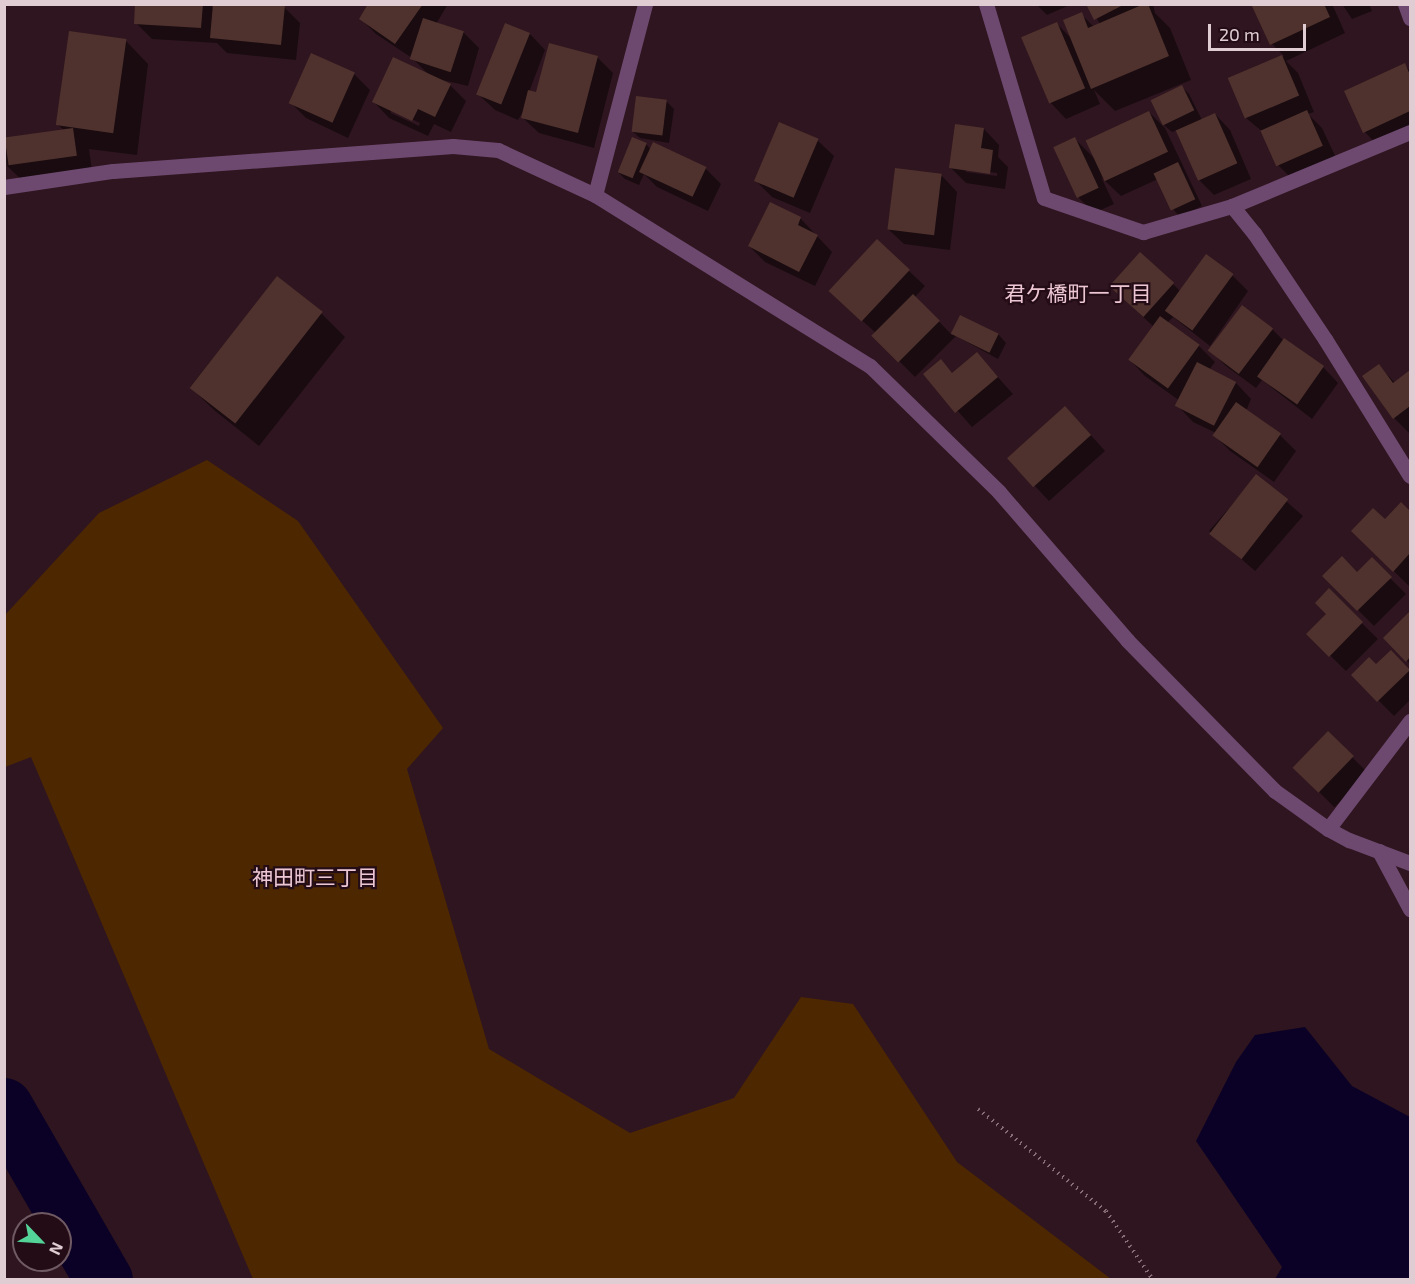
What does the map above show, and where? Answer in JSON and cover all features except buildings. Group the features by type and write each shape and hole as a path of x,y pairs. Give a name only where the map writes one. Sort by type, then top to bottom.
{"street":[{"path":"595,195 645,4"},
{"path":"986,4 1044,198 1143,232 1232,206 1410,132"},
{"path":"1405,4 1410,18"},
{"path":"4,187 112,171 453,146 498,150 595,195 870,366 999,492 1127,640 1275,791 1329,829 1410,863"},
{"path":"1232,206 1254,233 1325,339 1362,403 1410,476"},
{"path":"1329,829 1410,721"},
{"path":"1379,851 1410,909"}],"path":[{"path":"978,1109 1106,1211 1153,1280"}],"shaded area":[{"path":"207,460 298,521 443,728 407,769 489,1049 630,1133 734,1098 801,997 853,1004 957,1162 1111,1279 253,1279 31,757 5,767 5,615 99,513"},
{"path":"1305,1027 1352,1086 1410,1117 1410,1279 1275,1279 1282,1267 1196,1141 1236,1062 1255,1035"}],"waterway":[{"path":"4,1107 104,1280"}],"district":[{"name":"君ケ橋町一丁目","path":"1078,293"},
{"name":"神田町三丁目","path":"315,877"}]}
